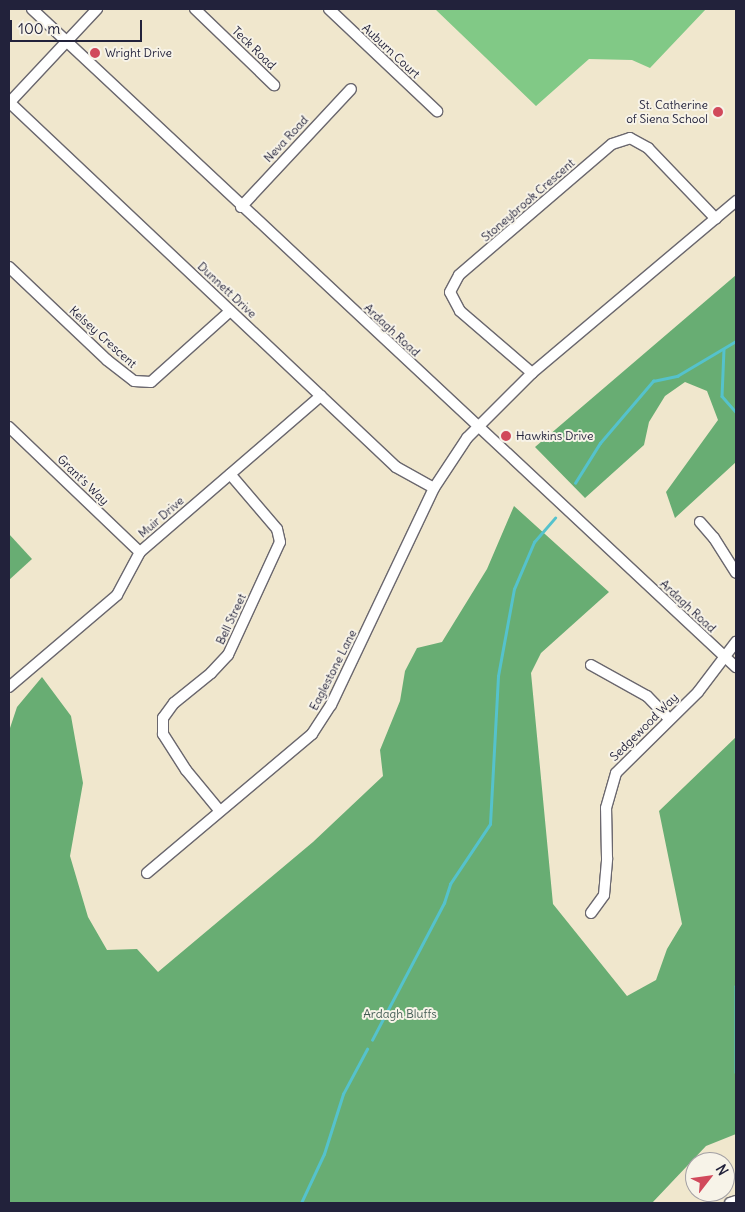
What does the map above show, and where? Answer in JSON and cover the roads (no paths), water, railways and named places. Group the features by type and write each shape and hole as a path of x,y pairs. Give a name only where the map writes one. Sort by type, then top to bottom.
{"street":[{"name":"Ardagh Road","path":"32,9 241,208 736,668"},
{"path":"9,102 98,9"},
{"name":"Teck Road","path":"195,9 274,85"},
{"name":"Auburn Court","path":"329,9 436,111"},
{"name":"Neva Road","path":"241,208 351,89"},
{"name":"Dunnett Drive","path":"9,102 396,467 434,488"},
{"name":"Stoneybrook Crescent","path":"532,373 460,311 450,292 460,275 612,144 630,138 648,148 716,219"},
{"path":"478,427 532,373 736,202"},
{"name":"Kelsey Crescent","path":"9,267 107,360 134,381 151,382 230,311"},
{"name":"Muir Drive","path":"9,687 117,595 140,552 321,396"},
{"name":"Grant's Way","path":"9,427 140,552"},
{"name":"Eaglestone Lane","path":"147,873 219,810 312,734 331,705 434,488 478,427"},
{"name":"Bell Street","path":"219,810 186,770 163,734 163,718 174,703 211,673 228,655 280,542 277,529 230,474"},
{"path":"700,522 714,538 736,573"},
{"name":"Sedgewood Way","path":"591,913 604,895 607,858 606,808 611,785 625,761 698,692 723,655 736,642"},
{"path":"591,665 647,696 669,719"},
{"path":"730,1203 736,1201"}],"waterway":[{"path":"575,483 600,443 653,381 677,376 736,341"},
{"path":"724,349 722,396 736,412"},
{"path":"372,1040 444,903 450,884 490,824 498,676 514,589 534,542 555,518"},
{"path":"736,986 736,1072"},
{"path":"301,1203 324,1154 343,1094 367,1049"}],"place":[{"name":"Wright Drive","path":"95,53"},
{"name":"St. Catherine of Siena School","path":"718,112"},
{"name":"Hawkins Drive","path":"506,436"}],"park label":[{"name":"Ardagh Bluffs","path":"400,1014"}]}
